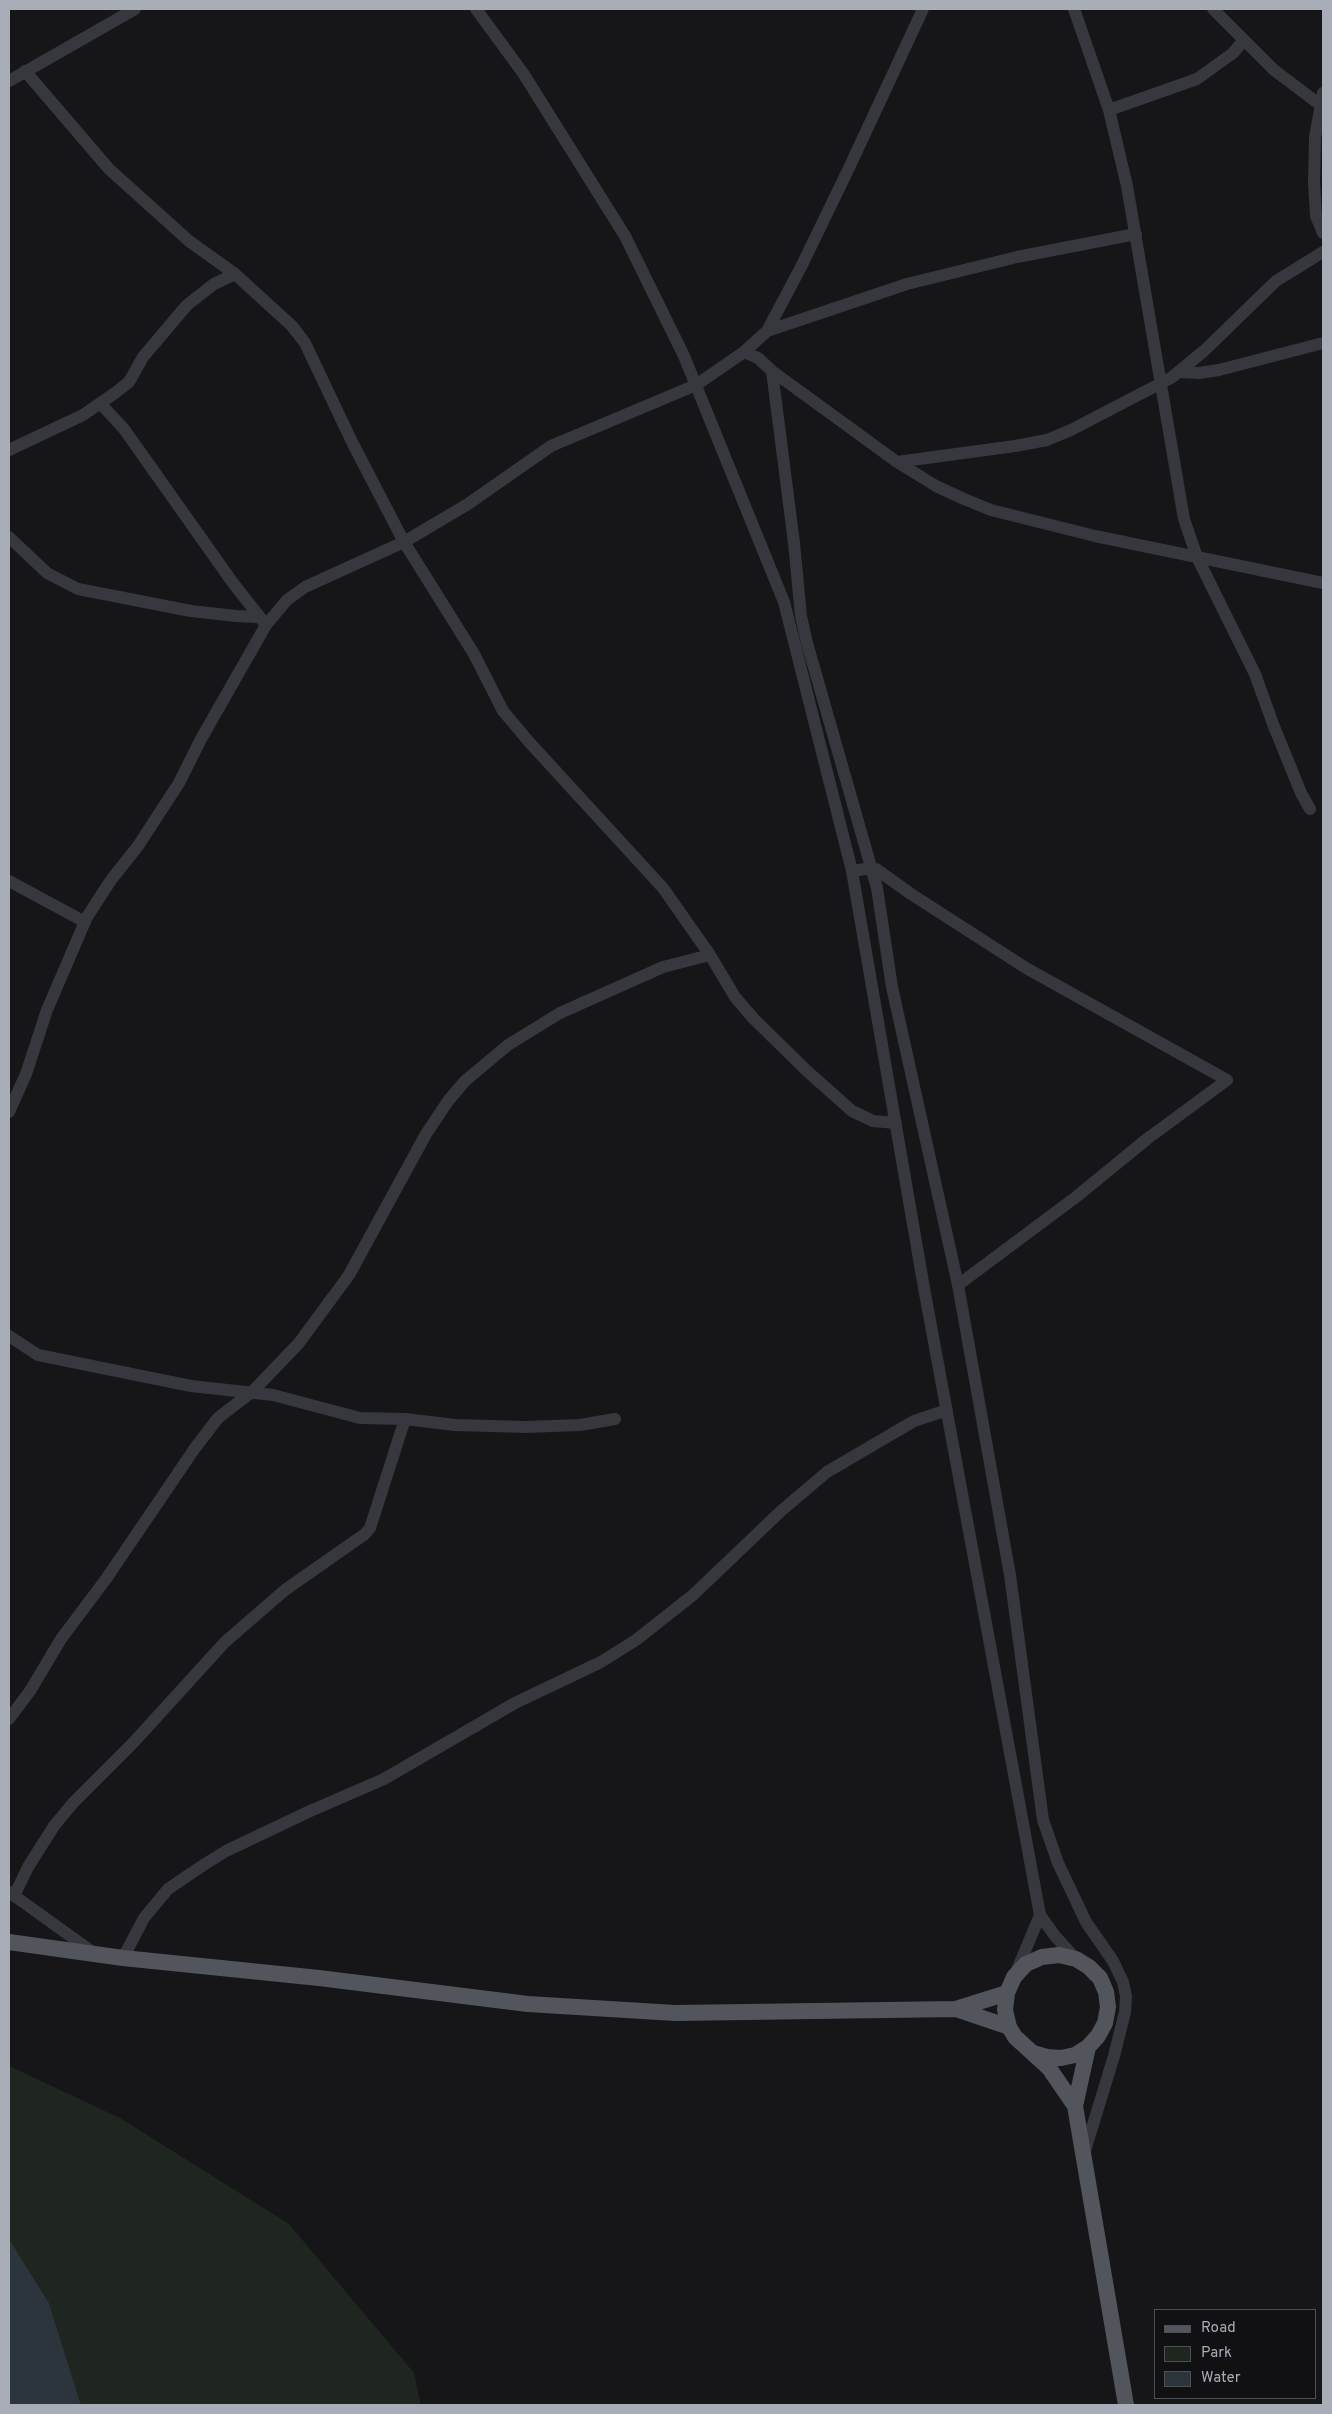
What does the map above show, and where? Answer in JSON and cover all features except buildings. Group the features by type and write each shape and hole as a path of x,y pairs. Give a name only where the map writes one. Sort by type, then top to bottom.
{"main road":[{"path":"9,1942 123,1958 528,2004 633,2011 675,2013 956,2009 1006,1992"},
{"path":"1033,2053 1047,2058 1075,2055 1088,2047 1102,2030 1108,2007 1106,1992 1100,1978 1089,1966 1076,1958 1059,1955 1042,1957 1026,1964 1014,1977 1006,1992 1005,2010 1009,2027 1023,2046 1033,2053 1062,2084 1075,2106 1126,2405"},
{"path":"956,2009 1009,2027"},
{"path":"1075,2106 1088,2047"}],"street":[{"path":"9,81 135,9"},
{"path":"476,9 523,73 625,236 696,385 784,602 852,871 947,1410 1040,1915 1055,1936 1076,1958"},
{"path":"9,1112 26,1074 47,1010 85,922 111,880 138,846 179,783 262,621 306,587 404,542 468,504 551,446 696,385 744,352 767,331 801,267 853,160 923,9"},
{"path":"1074,9 1109,110 1127,186 1184,519 1197,558 1255,674 1301,793 1310,809"},
{"path":"1213,9 1274,70 1322,102 1316,137 1314,183 1316,216 1323,233"},
{"path":"1109,110 1197,79 1233,54 1244,40"},
{"path":"25,71 109,169 189,241 235,274 292,326 305,342 353,444 404,542 474,654 503,710 530,743 663,888 710,955 735,997 753,1018 821,1084 852,1111 873,1122 896,1123"},
{"path":"767,331 907,284 1017,257 1136,234"},
{"path":"896,462 1048,440 1071,430 1162,383 1179,372 1222,334 1276,281 1323,252"},
{"path":"9,450 83,415 129,382 143,357 187,305 214,284 235,274"},
{"path":"1179,372 1199,373 1219,370 1323,343"},
{"path":"744,352 758,358 772,371 896,462 936,486 991,510 1095,536 1323,582"},
{"path":"772,371 805,634 877,888 892,987 958,1284 1010,1575 1043,1820 1058,1863 1086,1922 1113,1961 1123,1982 1126,1996 1125,2012 1114,2056 1083,2156"},
{"path":"100,403 124,428 262,621"},
{"path":"9,537 46,573 78,589 191,611 262,621"},
{"path":"852,871 872,868 1026,968 1227,1080 1147,1140 1076,1198 958,1284"},
{"path":"9,881 85,922"},
{"path":"9,1719 30,1691 61,1639 106,1579 195,1448 218,1418 253,1391 300,1343 349,1275 426,1134 465,1081 508,1045 560,1013 662,967 710,955"},
{"path":"9,1336 38,1355 191,1386 253,1391 360,1418 405,1419 455,1425 526,1427 580,1425 615,1419"},
{"path":"123,1958 144,1918 168,1889 204,1864 226,1851 308,1812 384,1779 515,1703 602,1662 636,1640 693,1595 780,1511 827,1472 914,1421 947,1410"},
{"path":"96,1954 12,1894 54,1826 73,1803 133,1742 225,1642 285,1590 365,1534 370,1528 405,1419"},
{"path":"1014,1977 1040,1915"}],"green space":[{"path":"9,2066 120,2118 289,2224 414,2373 421,2405 81,2405 49,2303 9,2239"}],"water":[{"path":"9,2239 49,2303 81,2405 9,2405"}]}
